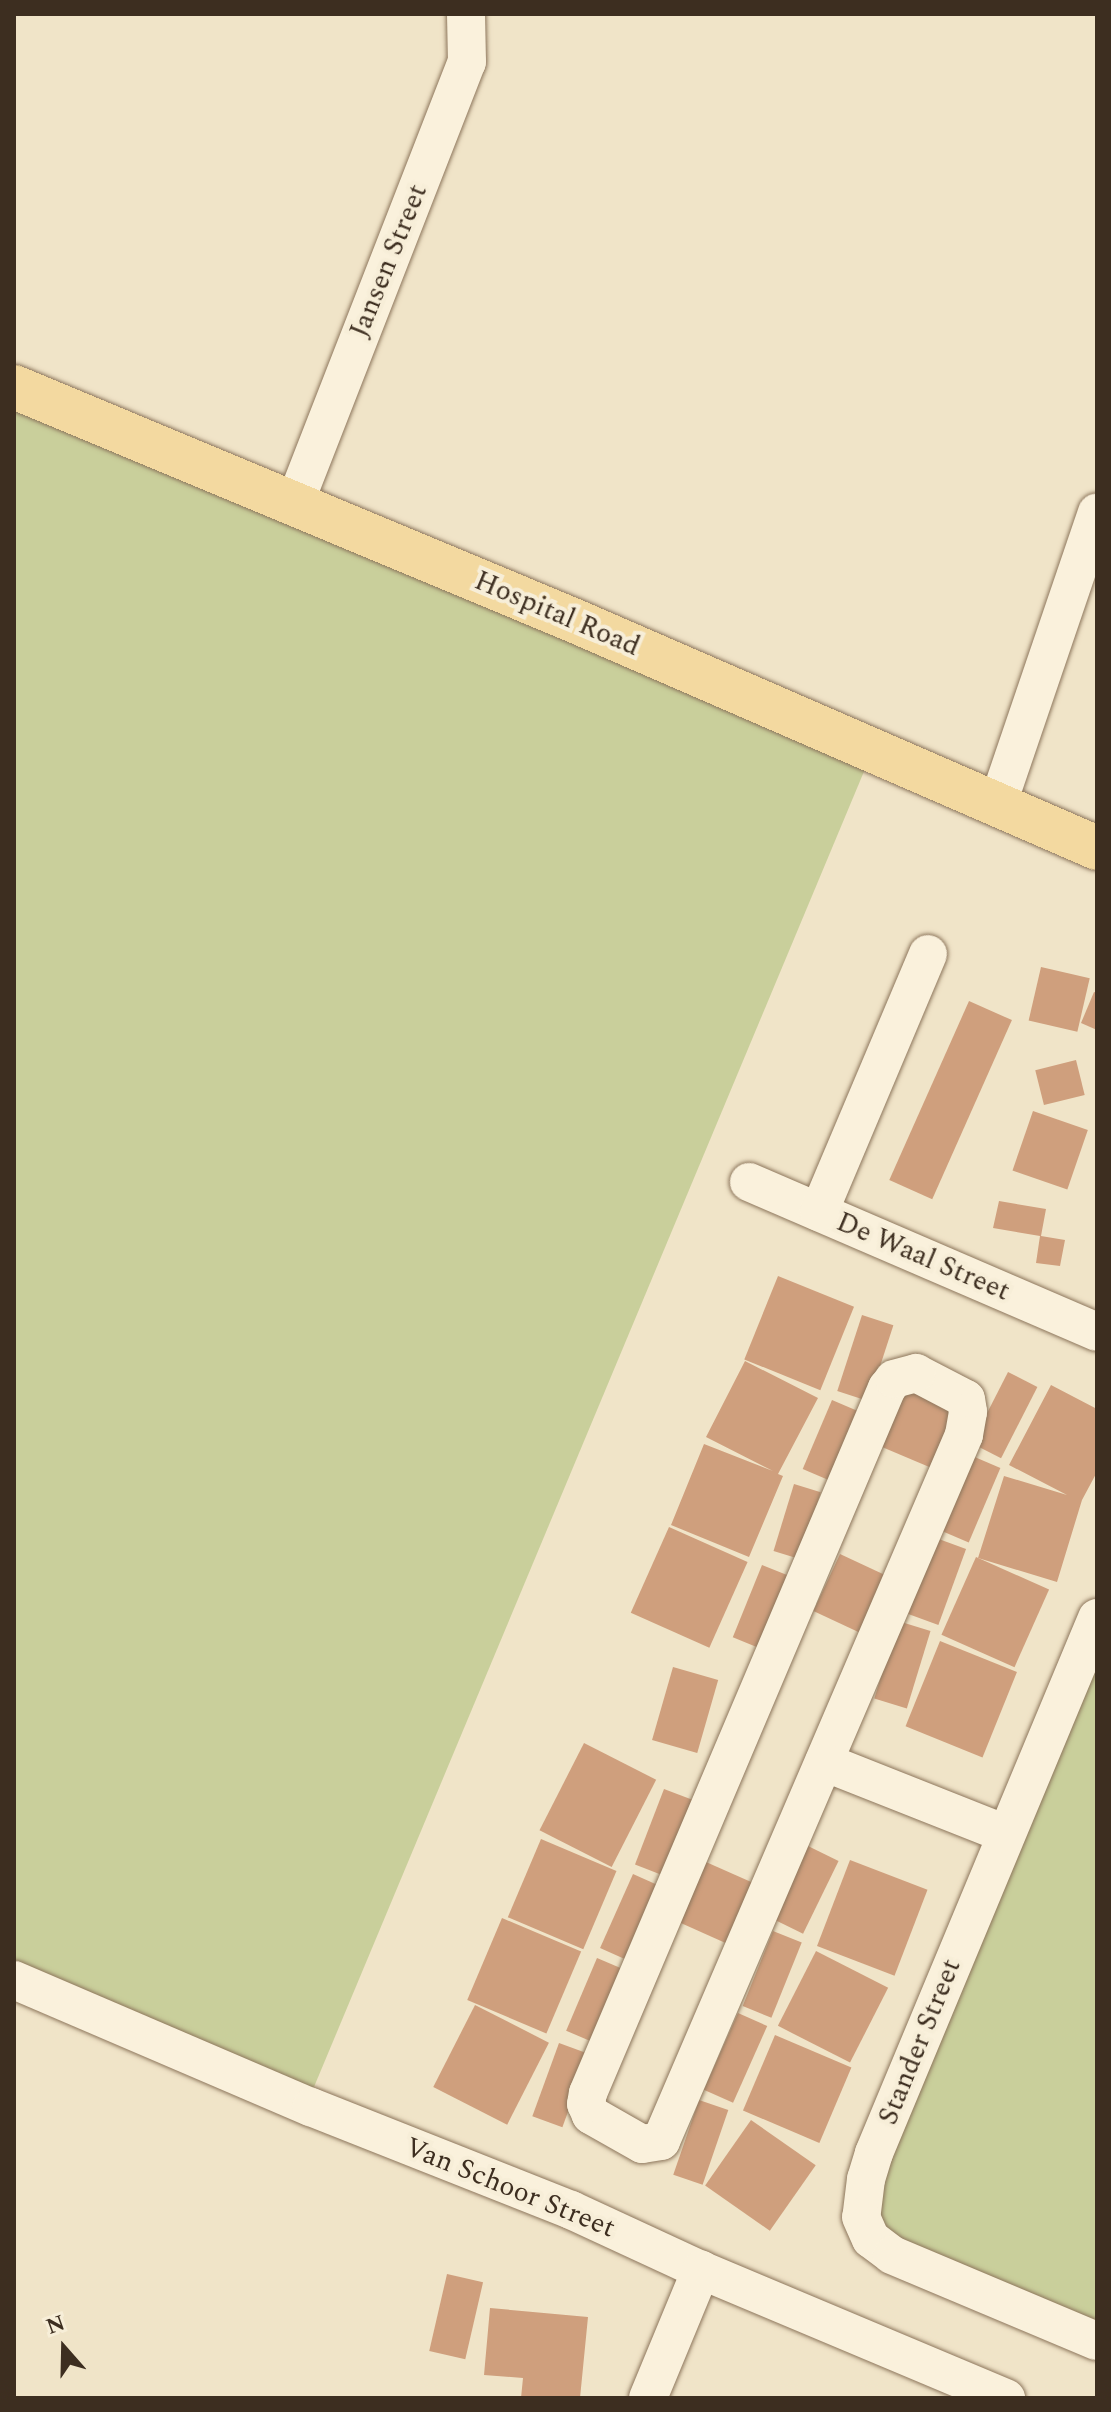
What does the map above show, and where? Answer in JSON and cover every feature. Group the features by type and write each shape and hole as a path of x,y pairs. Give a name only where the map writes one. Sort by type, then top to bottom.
{"main road":[{"name":"Hospital Road","path":"14,387 575,621 1097,848"}],"street":[{"name":"Jansen Street","path":"294,505 467,62 466,14"},
{"path":"997,806 1097,513"},
{"path":"819,1212 928,954"},
{"name":"De Waal Street","path":"749,1182 1097,1332"},
{"path":"916,1373 966,1399 968,1412 964,1435 824,1762 661,2141 642,2144 591,2115 586,2104 588,2093 887,1388 894,1379 916,1373"},
{"name":"Stander Street","path":"1097,1618 874,2153 866,2179 861,2217 871,2239 892,2255 1097,2341"},
{"path":"824,1762 1006,1834"},
{"name":"Van Schoor Street","path":"14,1980 311,2107 571,2210 701,2270 1006,2398"},
{"path":"648,2398 701,2270"}],"green space":[{"path":"14,389 873,750 301,2118 14,1994"},
{"path":"1097,1646 1097,2339 863,2231"}],"building":[{"path":"1041,967 1090,978 1077,1032 1029,1021"},
{"path":"1094,992 1097,993 1097,1030 1081,1023"},
{"path":"969,1001 1012,1020 932,1199 889,1180"},
{"path":"1076,1060 1085,1095 1044,1105 1035,1070"},
{"path":"1033,1111 1088,1130 1067,1189 1012,1171"},
{"path":"999,1201 1046,1209 1041,1236 1065,1240 1060,1266 1036,1263 1040,1236 993,1228"},
{"path":"778,1276 854,1307 820,1390 744,1359"},
{"path":"862,1315 893,1325 869,1401 837,1391"},
{"path":"745,1361 818,1398 778,1474 783,1476 749,1557 671,1525 704,1444 773,1471 706,1437"},
{"path":"1008,1372 1037,1387 1001,1458 972,1443"},
{"path":"1051,1385 1097,1409 1097,1472 1082,1500 1057,1582 978,1558 1004,1476 1067,1495 1009,1465"},
{"path":"907,1388 955,1408 930,1467 882,1447"},
{"path":"832,1400 858,1411 828,1480 803,1469"},
{"path":"970,1455 1000,1468 969,1542 938,1530"},
{"path":"794,1484 821,1492 800,1559 774,1551"},
{"path":"669,1527 748,1562 709,1648 631,1613"},
{"path":"936,1538 966,1549 938,1625 908,1614"},
{"path":"840,1554 887,1576 861,1633 813,1611"},
{"path":"976,1557 1049,1590 1015,1667 941,1635"},
{"path":"762,1565 789,1576 760,1648 733,1637"},
{"path":"898,1621 931,1631 907,1708 874,1698"},
{"path":"940,1641 1017,1672 982,1757 906,1726"},
{"path":"673,1667 718,1680 697,1753 652,1740"},
{"path":"584,1743 656,1780 612,1867 540,1830"},
{"path":"664,1789 693,1800 664,1876 635,1865"},
{"path":"541,1839 616,1871 583,1949 508,1917"},
{"path":"808,1846 839,1861 803,1934 772,1919"},
{"path":"850,1860 927,1890 895,1976 817,1946"},
{"path":"706,1862 756,1884 729,1945 679,1922"},
{"path":"633,1874 660,1886 627,1960 600,1948"},
{"path":"502,1918 581,1952 546,2034 467,2000"},
{"path":"773,1931 802,1943 771,2018 743,2006"},
{"path":"816,1951 888,1988 850,2063 778,2026"},
{"path":"597,1958 625,1970 594,2042 566,2031"},
{"path":"475,2005 549,2043 507,2125 433,2087"},
{"path":"738,2013 767,2026 733,2103 704,2090"},
{"path":"775,2035 851,2067 819,2143 743,2110"},
{"path":"559,2043 589,2054 562,2127 532,2116"},
{"path":"699,2100 728,2110 703,2185 673,2175"},
{"path":"751,2120 816,2165 770,2231 705,2186"},
{"path":"447,2274 483,2282 465,2359 429,2351"},
{"path":"490,2308 588,2317 580,2398 521,2398 523,2378 484,2375"}]}
